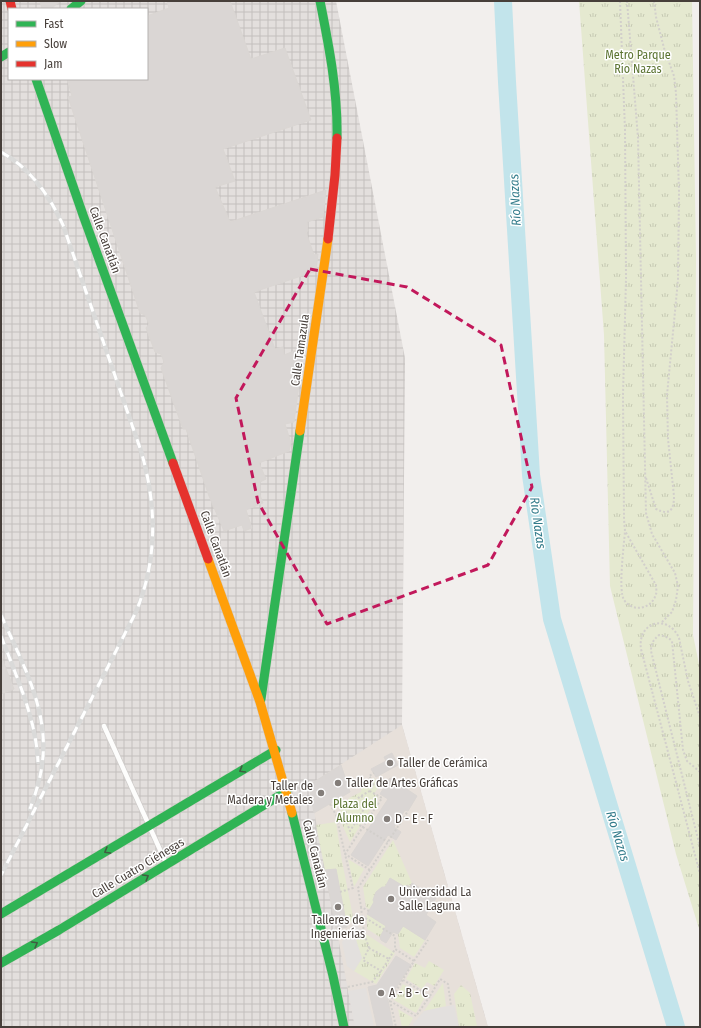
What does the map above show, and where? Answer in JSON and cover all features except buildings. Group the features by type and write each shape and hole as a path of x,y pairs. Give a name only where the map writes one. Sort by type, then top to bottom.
{"street":[{"path":"72,8 81,1"},
{"name":"Calle Tamazula","path":"260,702 328,238 336,168 337,119 330,50 320,1"},
{"name":"Calle Canatlán","path":"36,80 276,750 333,976 344,1027"},
{"path":"1,914 276,750"},
{"name":"Calle Cuatro Ciénegas","path":"1,964 287,791"}],"lane":[{"path":"104,726 167,864"}],"path":[{"path":"620,1 625,130 626,278 623,395 625,531 621,588 624,600 632,607 642,608 651,604 656,594 656,585 625,531"},
{"path":"628,1 638,138 646,513 652,534 676,573 678,586 672,612 661,623"},
{"path":"645,475 656,510 662,513 667,513 672,510 674,496 668,439 667,396 678,280 679,192 674,76 664,48 656,17 654,1"},
{"path":"700,717 688,681 680,638 673,627 661,623 654,624 644,631 641,636 641,649 700,874"},
{"path":"700,772 687,761 683,750 672,641 670,638 659,635 651,644 651,651 700,847"},
{"path":"361,796 370,801 350,831 344,815 354,801 361,796 370,791 374,783 369,776 374,773"},
{"path":"345,854 382,798 370,791"},
{"path":"340,798 342,800 331,805 336,815 353,888"},
{"path":"389,959 369,948 364,933 358,888 408,811"},
{"path":"356,823 388,842"},
{"path":"345,854 370,870"},
{"path":"340,892 358,888"},
{"path":"361,907 369,912"},
{"path":"348,986 372,982 395,949 395,936 362,916"},
{"path":"396,1027 390,1001 428,940"},
{"path":"369,948 363,960 381,971"},
{"path":"395,949 414,961"},
{"path":"390,1001 416,1016 440,979 448,984 451,1006"},
{"path":"403,980 430,996"}],"highlighted area":[{"path":"310,269 407,287 501,345 532,487 488,565 327,624 258,502 236,398"}],"shaded area":[{"path":"1,1 336,1 405,358 402,725 488,1027 1,1027"},
{"name":"Universidad La Salle Laguna","path":"402,725 488,1027 355,1027 309,785"},
{"path":"354,924 362,929 356,940 362,958 354,971 347,966 342,942"},
{"path":"366,988 374,1027 355,1027 348,991"},
{"path":"454,1005 459,1027 413,1027 413,1024 424,1011"}],"green space":[{"name":"Metro Parque Río Nazas","path":"579,1 692,1 696,259 693,635 700,669 700,932 676,854 610,586 604,335"},
{"name":"Plaza del Alumno","path":"373,778 381,783 374,794 378,797 350,842 338,815 349,798 361,792 363,783"},
{"path":"336,822 354,922 346,923 336,869 325,870 316,825"},
{"path":"393,840 412,883 410,887 405,887 390,878 385,887 380,888 376,893 370,910 366,907 363,887"},
{"path":"348,859 364,869 354,887"},
{"path":"367,914 386,926 380,937 367,929"},
{"path":"403,926 425,940 414,957 400,948 398,934"},
{"path":"361,931 395,953 376,984 354,971 362,958 356,940"},
{"path":"429,961 444,970 434,986 427,982 422,989 406,979 415,963 425,968"},
{"path":"443,983 446,1006 424,1011"},
{"path":"403,984 425,997 416,1013 394,1000"},
{"path":"461,985 470,993 477,1026 459,1027 454,994"},
{"path":"398,1009 413,1018 408,1027 402,1027"}],"waterway":[{"name":"Río Nazas","path":"503,1 531,475 552,619 676,1027"}],"railway":[{"path":"1,152 21,166 38,183 58,214 63,225 141,451 150,492 153,533 148,574 143,594 135,614 1,875"},
{"path":"1,615 25,669 38,706 42,726 42,765 39,782 30,809"},
{"path":"1,636 29,713 38,762"}],"traffic: fast":[{"path":"72,8 81,1"},
{"path":"320,1 330,52 336,104 337,138"},
{"path":"1,57 8,53"},
{"path":"36,80 83,215 173,463"},
{"path":"261,699 300,431"},
{"path":"1,914 276,750"},
{"path":"1,963 59,930 287,791"},
{"path":"292,813 333,976 344,1027"}],"traffic: slow":[{"path":"300,431 328,239"},
{"path":"208,559 260,702 292,813"}],"traffic: jam":[{"path":"10,1 12,8"},
{"path":"328,239 335,175 337,138"},
{"path":"173,463 208,559"}],"place":[{"name":"Taller de Cerámica","path":"390,763"},
{"name":"Taller de Artes Gráficas","path":"338,783"},
{"name":"Taller de Madera y Metales","path":"321,793"},
{"name":"D - E - F","path":"387,819"},
{"name":"Universidad La Salle Laguna","path":"391,899"},
{"name":"Talleres de Ingenierías","path":"338,907"},
{"name":"A - B - C","path":"381,993"}]}
